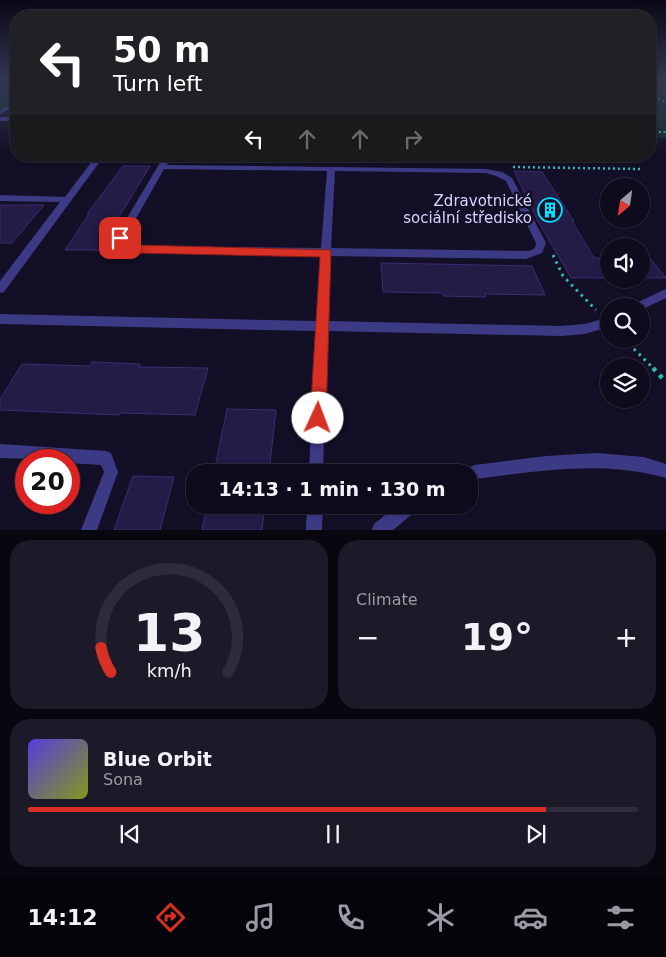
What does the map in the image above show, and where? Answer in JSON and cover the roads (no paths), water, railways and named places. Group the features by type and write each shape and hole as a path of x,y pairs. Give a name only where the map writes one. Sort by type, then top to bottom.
{"lane":[{"path":"0,289 96,162"},
{"path":"162,167 486,170 499,174 508,180 541,243 541,248 537,252 526,255 135,249 123,246 120,238 165,162"},
{"path":"316,464 321,328 331,169"},
{"path":"0,198 68,200"},
{"path":"650,301 666,293"},
{"path":"0,319 321,328 568,331 600,326"},
{"path":"0,451 106,458 111,472 89,530"},
{"path":"478,472 546,464 599,461 643,464 666,471"},
{"path":"314,530 315,514"},
{"path":"380,530 399,514"}],"place":[{"name":"Zdravotnické sociální středisko","path":"550,210"}]}
